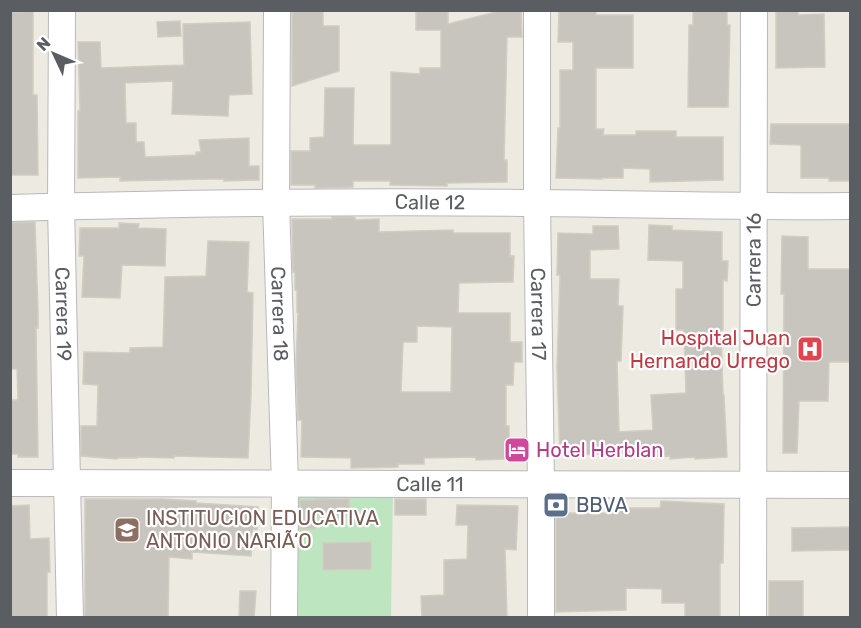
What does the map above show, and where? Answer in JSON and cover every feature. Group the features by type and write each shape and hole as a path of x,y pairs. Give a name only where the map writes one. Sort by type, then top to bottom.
{"street":[{"name":"Carrera 19","path":"62,10 61,207 70,618"},
{"name":"Carrera 18","path":"277,10 276,202 285,484 284,618"},
{"name":"Carrera 17","path":"537,10 541,618"},
{"name":"Carrera 16","path":"753,618 754,10"},
{"name":"Calle 12","path":"10,208 276,202 850,206"},
{"name":"Calle 11","path":"10,483 850,485"}],"green space":[{"path":"291,490 393,490 391,617 288,618"}],"building":[{"path":"292,10 323,10 323,26 339,26 339,71 292,86"},
{"path":"416,10 448,10 448,24 504,10 521,10 522,37 507,37 504,160 507,160 507,182 447,183 447,186 390,185 390,181 353,181 353,187 315,188 315,185 291,185 291,151 310,151 310,138 324,137 325,88 354,88 353,145 391,145 391,72 420,74 420,68 441,68 441,30 416,30"},
{"path":"559,10 596,10 596,15 633,15 633,68 596,68 596,129 604,129 603,135 636,135 636,131 676,131 676,137 723,137 723,180 650,182 650,169 623,168 623,178 556,178 558,128 560,128 560,70 573,70 573,42 558,42"},
{"path":"693,10 727,10 727,25 730,25 728,107 688,107 689,25 693,25"},
{"path":"776,10 798,10 798,15 824,14 825,67 776,68"},
{"path":"33,11 33,95 37,95 38,175 10,175 10,12"},
{"path":"180,21 181,36 158,37 157,22"},
{"path":"250,22 252,94 229,95 228,116 172,114 173,81 125,83 126,123 136,123 136,142 144,142 145,157 196,155 196,152 201,152 199,140 249,138 249,166 259,166 259,180 120,181 120,177 78,178 78,111 80,111 78,42 100,42 101,68 184,65 183,24"},
{"path":"771,124 850,124 850,181 801,178 801,145 770,144"},
{"path":"332,217 353,217 355,220 379,219 379,232 453,230 453,233 510,233 510,256 514,256 513,282 459,283 458,313 510,313 510,342 522,342 522,362 514,362 513,385 506,385 509,459 424,458 424,464 351,468 351,458 301,457 302,420 298,420 296,364 298,312 295,272 293,272 292,219 332,219","holes":["417,326 452,327 451,392 401,392 403,342 417,342"]},
{"path":"35,222 38,312 38,328 36,328 38,457 18,457 18,454 10,454 10,400 18,398 17,369 10,369 10,223"},
{"path":"119,223 139,224 138,228 166,229 165,266 122,265 120,298 82,297 84,256 79,256 80,228 119,228"},
{"path":"649,225 672,226 672,230 722,232 722,261 728,261 727,281 723,280 723,330 721,330 727,457 670,459 670,456 637,457 637,453 560,455 557,368 560,275 557,275 558,233 593,234 593,226 618,226 619,249 590,250 590,279 619,279 618,306 623,306 621,361 617,361 619,432 653,430 651,395 686,393 684,330 676,330 676,289 683,289 683,261 648,260"},
{"path":"782,236 808,237 808,269 850,269 850,362 829,362 828,401 799,401 797,453 783,453"},
{"path":"208,241 249,242 247,292 253,293 248,458 174,456 174,458 117,459 81,456 81,426 97,426 98,385 83,384 84,352 130,353 130,348 163,347 165,277 206,276"},
{"path":"85,499 162,499 258,507 257,530 253,529 251,556 192,552 192,559 169,557 168,618 85,618"},
{"path":"349,499 349,515 315,515 315,529 300,529 300,500"},
{"path":"395,499 426,499 426,515 395,515"},
{"path":"661,501 724,504 723,563 720,563 720,618 685,618 685,603 662,603 662,589 626,588 626,610 556,612 556,513 616,513 616,508 660,508"},
{"path":"29,505 30,539 49,538 50,572 47,572 47,618 10,618 10,506"},
{"path":"457,505 518,506 516,550 505,549 507,618 422,618 421,596 444,595 444,560 467,559 468,525 456,525"},
{"path":"850,527 850,550 792,551 792,528"},
{"path":"371,542 371,569 323,570 323,543"},
{"path":"769,581 803,581 803,618 769,618"},
{"path":"240,591 256,591 254,618 239,618"}],"place":[{"name":"Hospital Juan Hernando Urrego","path":"810,349"},
{"name":"Hotel Herblan","path":"517,450"},
{"name":"BBVA","path":"556,505"},
{"name":"INSTITUCION EDUCATIVA ANTONIO NARIÃ‘O","path":"127,530"}]}
